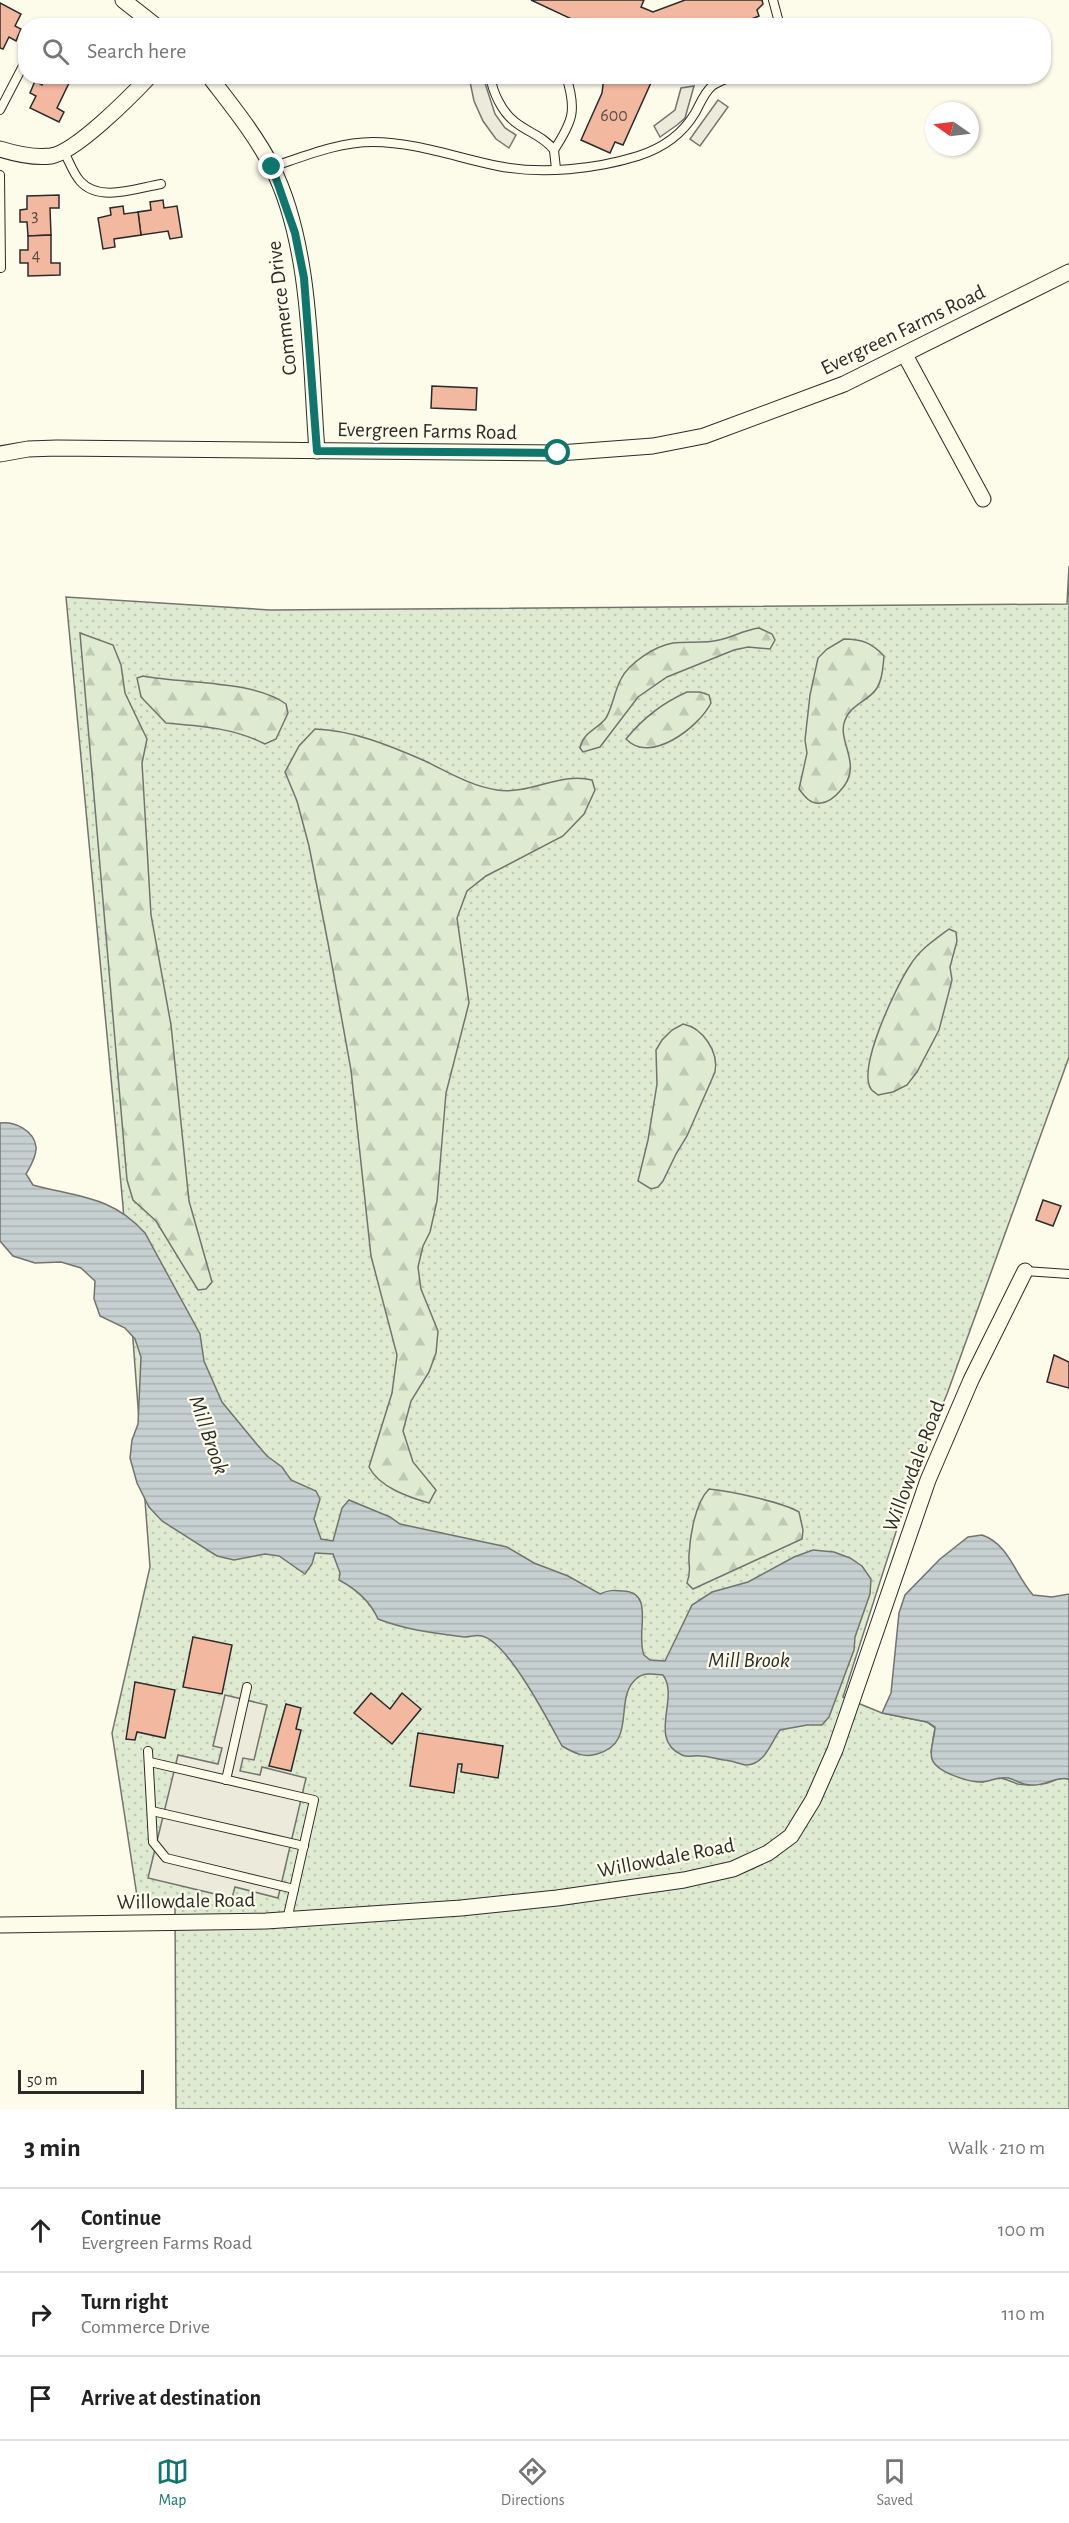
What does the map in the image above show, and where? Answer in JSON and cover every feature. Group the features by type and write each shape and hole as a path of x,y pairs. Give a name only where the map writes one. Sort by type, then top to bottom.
{"street":[{"path":"123,0 146,18"},
{"path":"0,149 32,156 51,156 64,152 141,84"},
{"name":"Commerce Drive","path":"214,84 239,115 272,167 295,233 304,278 317,451"},
{"name":"Evergreen Farms Road","path":"0,454 28,449 57,448 558,453 653,446 704,436 745,423 844,384 1069,272"},
{"path":"905,355 983,499"},
{"name":"Willowdale Road","path":"0,1925 287,1920 461,1908 557,1898 684,1880 748,1863 768,1853 791,1836 808,1811 835,1750 928,1480 971,1380 1025,1271"}],"lane":[{"path":"773,0 778,18"},
{"path":"0,110 18,75"},
{"path":"493,84 498,100 509,116 522,127 542,137 555,150"},
{"path":"556,170 555,150 573,117 573,100 568,84"},
{"path":"272,167 327,148 372,142 410,146 513,169 556,170 621,160 651,151 680,133 712,86 716,84"},
{"path":"64,152 78,179 95,191 118,192 161,184"},
{"path":"0,175 1,268"},
{"path":"1025,1271 1069,1274"},
{"path":"226,1780 247,1687"},
{"path":"148,1751 153,1842 166,1858 294,1889"},
{"path":"150,1762 314,1800 287,1920"},
{"path":"152,1810 304,1846"}],"green space":[{"path":"1069,566 1069,1057 947,1394 921,1454 843,1697 882,1713 927,1722 935,1728 931,1752 982,1782 1001,1778 1027,1785 1046,1783 1061,1778 1069,1779 1069,2109 176,2109 175,1908 137,1896 112,1733 150,1567 123,1206 66,597 270,610 1067,604"},
{"path":"759,628 772,634 775,640 770,649 748,647 734,650 667,677 638,697 600,747 583,752 580,748 584,738 606,718 625,673 643,656 673,643 713,641"},
{"path":"80,633 113,645 121,665 125,693 147,739 142,763 151,915 171,1025 189,1201 212,1282 206,1289 198,1290 156,1221 133,1200 127,1180"},
{"path":"844,639 866,643 880,652 884,656 882,672 874,692 851,710 845,720 844,737 850,763 847,781 832,799 814,803 799,789 807,753 805,740 810,695 818,658 827,649"},
{"path":"143,676 218,684 255,691 272,696 286,704 288,713 276,739 265,744 229,731 166,723 141,697 137,678"},
{"path":"687,692 709,695 711,703 705,713 685,732 673,740 648,748 636,746 626,739 654,712"},
{"path":"315,729 343,732 371,740 412,755 487,788 509,791 580,778 592,780 595,790 584,814 563,836 486,876 467,891 457,918 469,1003 446,1093 437,1201 430,1232 423,1246 418,1267 421,1289 438,1331 436,1353 429,1372 411,1401 403,1431 413,1462 436,1490 429,1503 387,1486 369,1467 392,1393 397,1355 371,1256 351,1070 328,943 309,846 297,801 285,772 299,746"},
{"path":"949,929 956,932 957,941 950,967 952,980 939,1030 917,1072 907,1085 893,1092 878,1095 871,1089 868,1079 869,1064 873,1046 888,1009 903,977 917,955"},
{"path":"683,1024 697,1030 708,1042 716,1064 715,1072 687,1136 663,1181 658,1187 651,1189 638,1181 648,1140 657,1084 656,1050 672,1030"},
{"path":"709,1489 781,1504 799,1512 803,1530 802,1539 693,1589 687,1583 694,1520 700,1503"}],"shaded area":[{"path":"470,84 485,84 495,114 505,128 516,135 509,148 496,139 483,121 474,101"},
{"path":"694,86 685,118 660,137 654,126 675,110 681,88"},
{"path":"718,100 728,107 700,146 690,139"},
{"path":"225,1695 267,1705 254,1760 243,1758 240,1771 260,1775 262,1767 306,1778 278,1898 235,1887 232,1898 148,1878 178,1755 218,1764 222,1748 213,1746"}],"water":[{"name":"Mill Brook","path":"0,1123 17,1125 32,1136 36,1147 35,1154 26,1174 33,1185 107,1205 133,1221 145,1233 200,1334 204,1361 222,1402 267,1456 282,1467 291,1480 316,1491 320,1499 314,1519 321,1539 333,1541 342,1508 349,1500 390,1517 400,1524 507,1547 534,1563 568,1576 600,1594 614,1590 633,1593 639,1598 642,1606 644,1655 650,1660 665,1661 692,1605 712,1592 748,1582 794,1557 813,1550 834,1552 862,1566 871,1579 870,1594 855,1637 854,1650 829,1717 822,1725 780,1730 767,1752 753,1764 746,1765 704,1756 684,1756 672,1748 667,1739 665,1729 668,1695 663,1675 645,1674 636,1679 629,1688 621,1731 617,1740 610,1748 597,1754 579,1754 562,1746 527,1684 504,1652 492,1641 480,1635 464,1637 431,1632 378,1619 362,1596 339,1580 340,1573 333,1554 315,1553 312,1564 305,1574 279,1556 265,1554 234,1560 217,1556 162,1521 149,1507 137,1483 130,1458 132,1440 138,1424 141,1357 135,1339 125,1328 100,1316 94,1299 95,1281 81,1268 61,1262 35,1263 13,1256 0,1241"},
{"path":"982,1535 999,1545 1033,1595 1052,1597 1069,1594 1069,1779 1030,1785 1004,1778 981,1782 961,1778 946,1772 932,1759 935,1727 927,1722 882,1713 891,1693 899,1613 905,1595 940,1559 968,1537"}],"building":[{"path":"531,0 644,0 641,7 653,12 685,0 762,0 763,4 757,10 759,16 754,18 570,18"},
{"path":"0,3 21,14 15,26 18,28 16,41 9,37 3,49 0,48"},
{"path":"34,84 69,84 57,108 64,112 59,122 30,108 36,96 30,93"},
{"path":"603,84 650,84 623,145 615,142 610,153 581,140 602,93"},
{"path":"59,195 59,208 50,208 51,235 28,236 27,222 20,222 20,210 27,209 27,196"},
{"path":"163,200 164,208 177,206 182,237 170,239 168,231 141,235 138,212 151,210 150,202"},
{"path":"123,206 124,214 138,212 141,235 114,239 115,247 103,249 98,218 111,215 110,208"},
{"path":"51,235 51,263 60,263 60,275 28,276 28,263 20,263 20,250 28,250 28,236"},
{"path":"432,386 477,388 476,410 431,408"},
{"path":"1043,1200 1061,1206 1053,1226 1036,1220"},
{"path":"1054,1355 1069,1362 1069,1388 1047,1382"},
{"path":"193,1637 232,1645 222,1694 183,1687"},
{"path":"135,1682 175,1690 165,1738 137,1732 135,1740 126,1739"},
{"path":"371,1693 390,1709 402,1693 421,1709 392,1744 354,1713"},
{"path":"286,1704 301,1708 296,1729 301,1730 291,1771 269,1766"},
{"path":"418,1733 503,1746 498,1778 461,1772 462,1764 458,1764 454,1793 410,1786"}],"route":[{"path":"272,167 295,233 304,278 317,451 558,453"}]}
